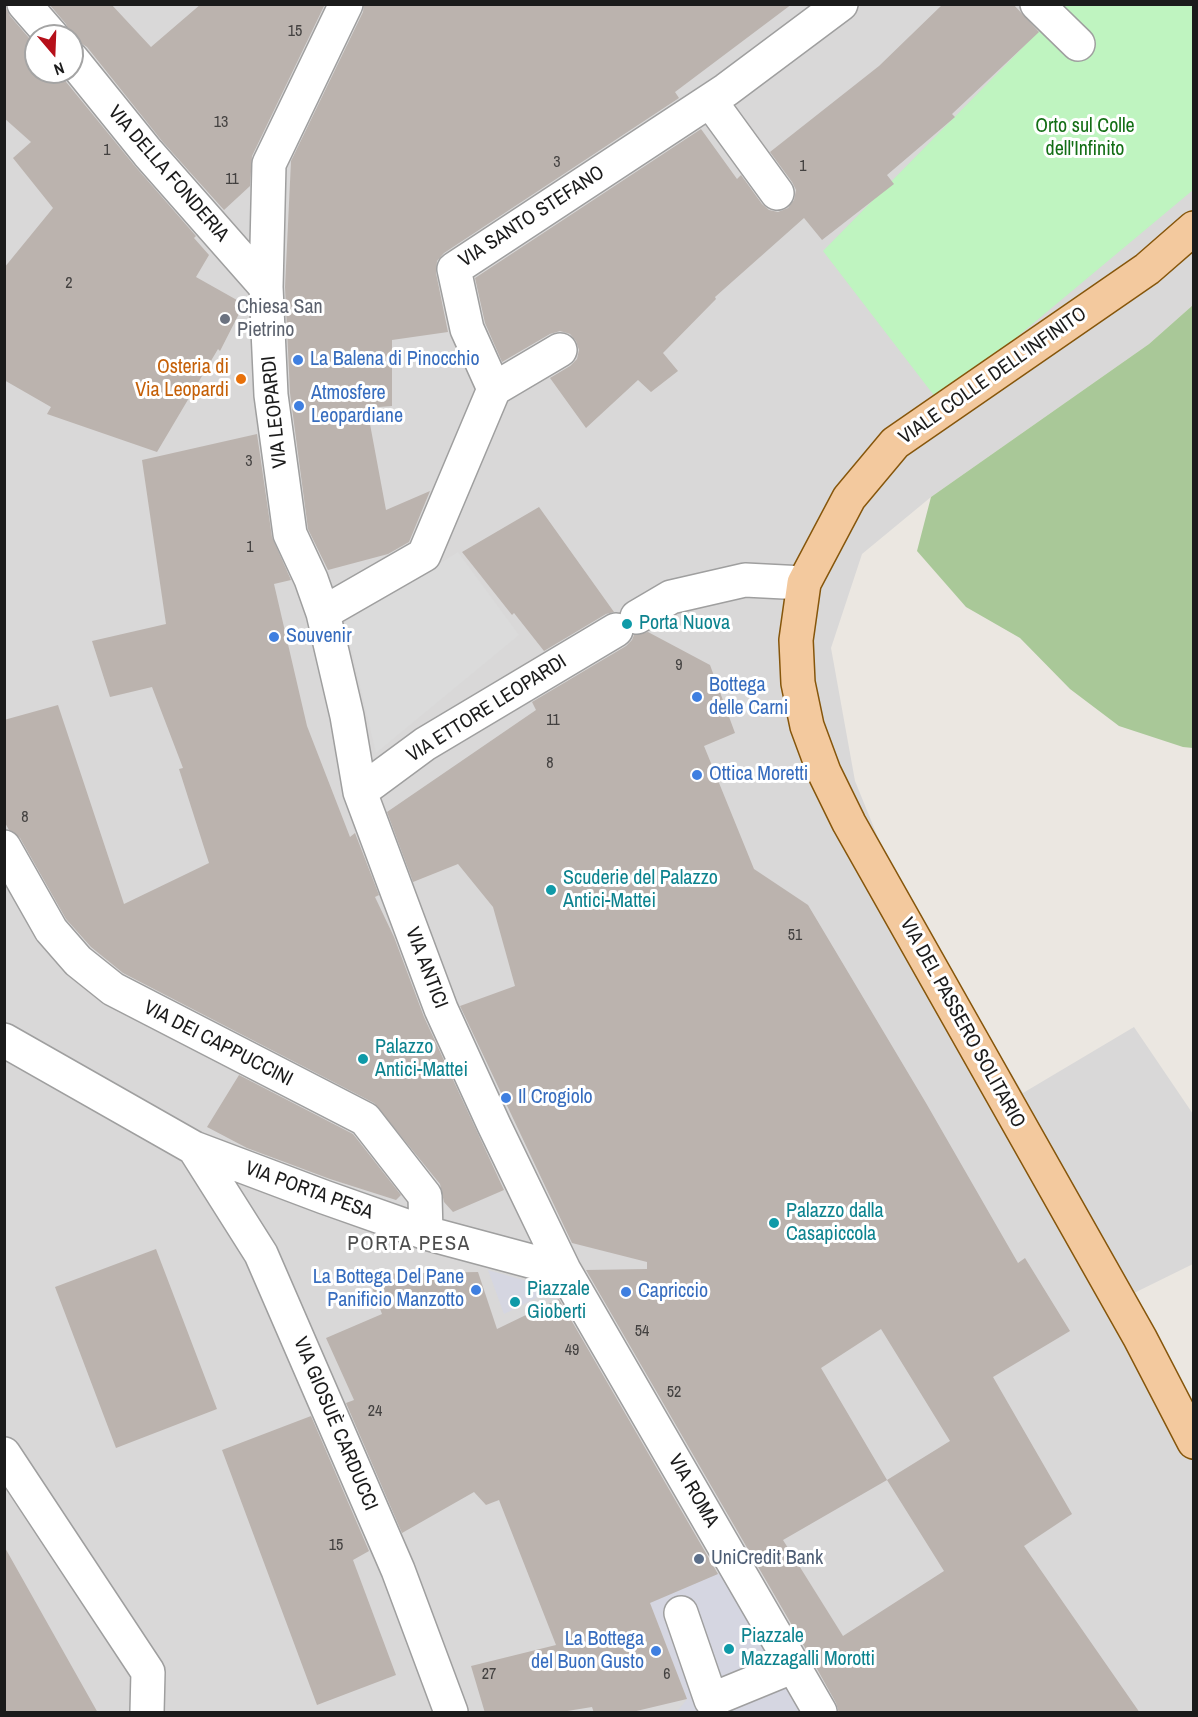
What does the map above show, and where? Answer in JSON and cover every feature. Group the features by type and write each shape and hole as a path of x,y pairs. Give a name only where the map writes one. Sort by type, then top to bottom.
{"main road":[{"name":"VIALE COLLE DELL'INFINITO","path":"804,583 849,498 895,443 1147,269 1194,228"},
{"name":"VIA DEL PASSERO SOLITARIO","path":"804,583 796,640 798,683 807,726 824,772 849,823 1140,1338 1194,1442"}],"street":[{"path":"24,4 42,24"},
{"name":"VIA LEOPARDI","path":"346,4 269,164 266,287 271,395 290,534 311,579 323,613 347,717 360,792"},
{"path":"777,193 718,95 841,4"},
{"path":"1037,4 1078,44"},
{"name":"VIA DELLA FONDERIA","path":"84,74 159,165 266,287"},
{"name":"VIA SANTO STEFANO","path":"494,389 467,329 454,268 718,95"},
{"path":"323,613 424,555 494,389 560,350"},
{"name":"VIA ETTORE LEOPARDI","path":"360,792 425,744 670,597 745,580 804,583"},
{"name":"VIA ANTICI","path":"360,792 441,1009 564,1270"},
{"name":"VIA DEI CAPPUCCINI","path":"4,848 51,930 78,961 112,989 364,1119 425,1196 426,1233"},
{"name":"VIA PORTA PESA","path":"4,1040 194,1148 426,1233 564,1270"},
{"name":"VIA GIOSUÈ CARDUCCI","path":"194,1148 261,1254 398,1570 451,1713"},
{"name":"VIA ROMA","path":"564,1270 820,1713"},
{"path":"4,1454 148,1672 147,1713"},
{"path":"681,1613 711,1700 794,1666"}],"shaded area":[{"path":"5,5 1193,5 1193,305 1149,344 931,497 862,554 831,648 855,781 894,877 1023,1093 1134,1027 1193,1114 1193,1264 1130,1295 1193,1413 1193,1712 5,1712"},
{"path":"458,552 519,635 376,753 345,622"},
{"name":"Piazzale Gioberti","path":"488,1270 555,1289 504,1314"},
{"name":"Piazzale Mazzagalli Morotti","path":"722,1572 827,1712 677,1712 687,1699 648,1598 657,1595 663,1597"}],"green space":[{"name":"Orto sul Colle dell'Infinito","path":"1057,5 1193,5 1193,190 939,402 823,251 1039,31"},
{"path":"1193,305 1193,748 1183,747 1119,726 1070,689 1020,638 966,607 917,551 931,497 1149,344"}],"building":[{"path":"4,4 10,16 24,32 24,84 68,84 196,236 194,238 209,255 196,277 244,304 220,351 218,349 157,452 47,414 51,407 4,380 4,268 53,208 13,158 31,142 4,118"},
{"path":"49,4 111,4 151,47 201,4 325,4 252,156 250,186 224,210 162,141 84,45 84,24 66,24"},
{"path":"364,4 792,4 675,92 679,98 444,253 437,261 436,273 448,332 392,340 392,406 367,408 386,510 430,491 409,542 388,554 328,570 308,529 290,393 285,287 291,161 363,12"},
{"path":"943,4 1013,4 1039,32 952,114 955,117 887,175 894,184 822,240 804,218 715,297 716,299 663,353 678,371 651,392 638,380 586,428 550,378 577,359 579,350 570,334 560,331 550,334 502,362 485,323 475,278 701,129 737,179 741,175 762,204 769,210 778,212 788,208 794,200 796,190 770,152 879,66"},
{"path":"257,434 272,537 291,580 274,584 307,726 350,837 355,833 379,895 375,897 394,937 424,1017 504,1190 453,1212 444,1202 440,1184 374,1103 123,973 91,947 66,919 20,838 9,830 4,821 4,720 58,705 124,904 209,863 179,769 183,768 152,687 110,697 92,641 166,624 142,460"},
{"path":"539,507 614,612 606,614 544,651 462,552"},
{"path":"648,632 710,665 735,733 704,746 754,869 808,905 1018,1263 1025,1258 1070,1331 993,1377 1072,1514 1024,1546 1140,1713 839,1713 836,1703 811,1658 586,1270 647,1269 647,1262 572,1243 460,1006 515,986 493,907 458,864 413,882 387,812 536,710 532,702 626,646 634,635","holes":["881,1329 950,1441 887,1480 821,1368","887,1480 944,1571 843,1636 783,1540"]},
{"path":"239,1075 353,1134 401,1195 396,1200 330,1179 247,1148 207,1127"},
{"path":"156,1249 217,1409 116,1448 55,1287"},
{"path":"478,1272 497,1329 559,1299 718,1574 650,1603 687,1699 628,1713 594,1713 592,1707 555,1713 485,1713 471,1666 556,1645 499,1500 486,1505 474,1492 402,1533 346,1403 354,1400 326,1338 382,1314 367,1274"},
{"path":"311,1416 369,1551 353,1560 396,1675 317,1705 222,1450"},
{"path":"4,1546 98,1713 4,1713"}],"place":[{"name":"Chiesa San Pietrino","path":"225,319"},
{"name":"La Balena di Pinocchio","path":"298,360"},
{"name":"Osteria di Via Leopardi","path":"241,379"},
{"name":"Atmosfere Leopardiane","path":"299,406"},
{"name":"Porta Nuova","path":"627,624"},
{"name":"Souvenir","path":"274,637"},
{"name":"Bottega delle Carni","path":"697,697"},
{"name":"Ottica Moretti","path":"697,775"},
{"name":"Scuderie del Palazzo Antici-Mattei","path":"551,890"},
{"name":"Palazzo Antici-Mattei","path":"363,1059"},
{"name":"Il Crogiolo","path":"506,1098"},
{"name":"Palazzo dalla Casapiccola","path":"774,1223"},
{"name":"La Bottega Del Pane Panificio Manzotto","path":"476,1290"},
{"name":"Capriccio","path":"626,1292"},
{"name":"Piazzale Gioberti","path":"515,1302"},
{"name":"UniCredit Bank","path":"699,1559"},
{"name":"Piazzale Mazzagalli Morotti","path":"729,1649"},
{"name":"La Bottega del Buon Gusto","path":"656,1651"}],"district":[{"name":"PORTA PESA","path":"409,1244"}]}
